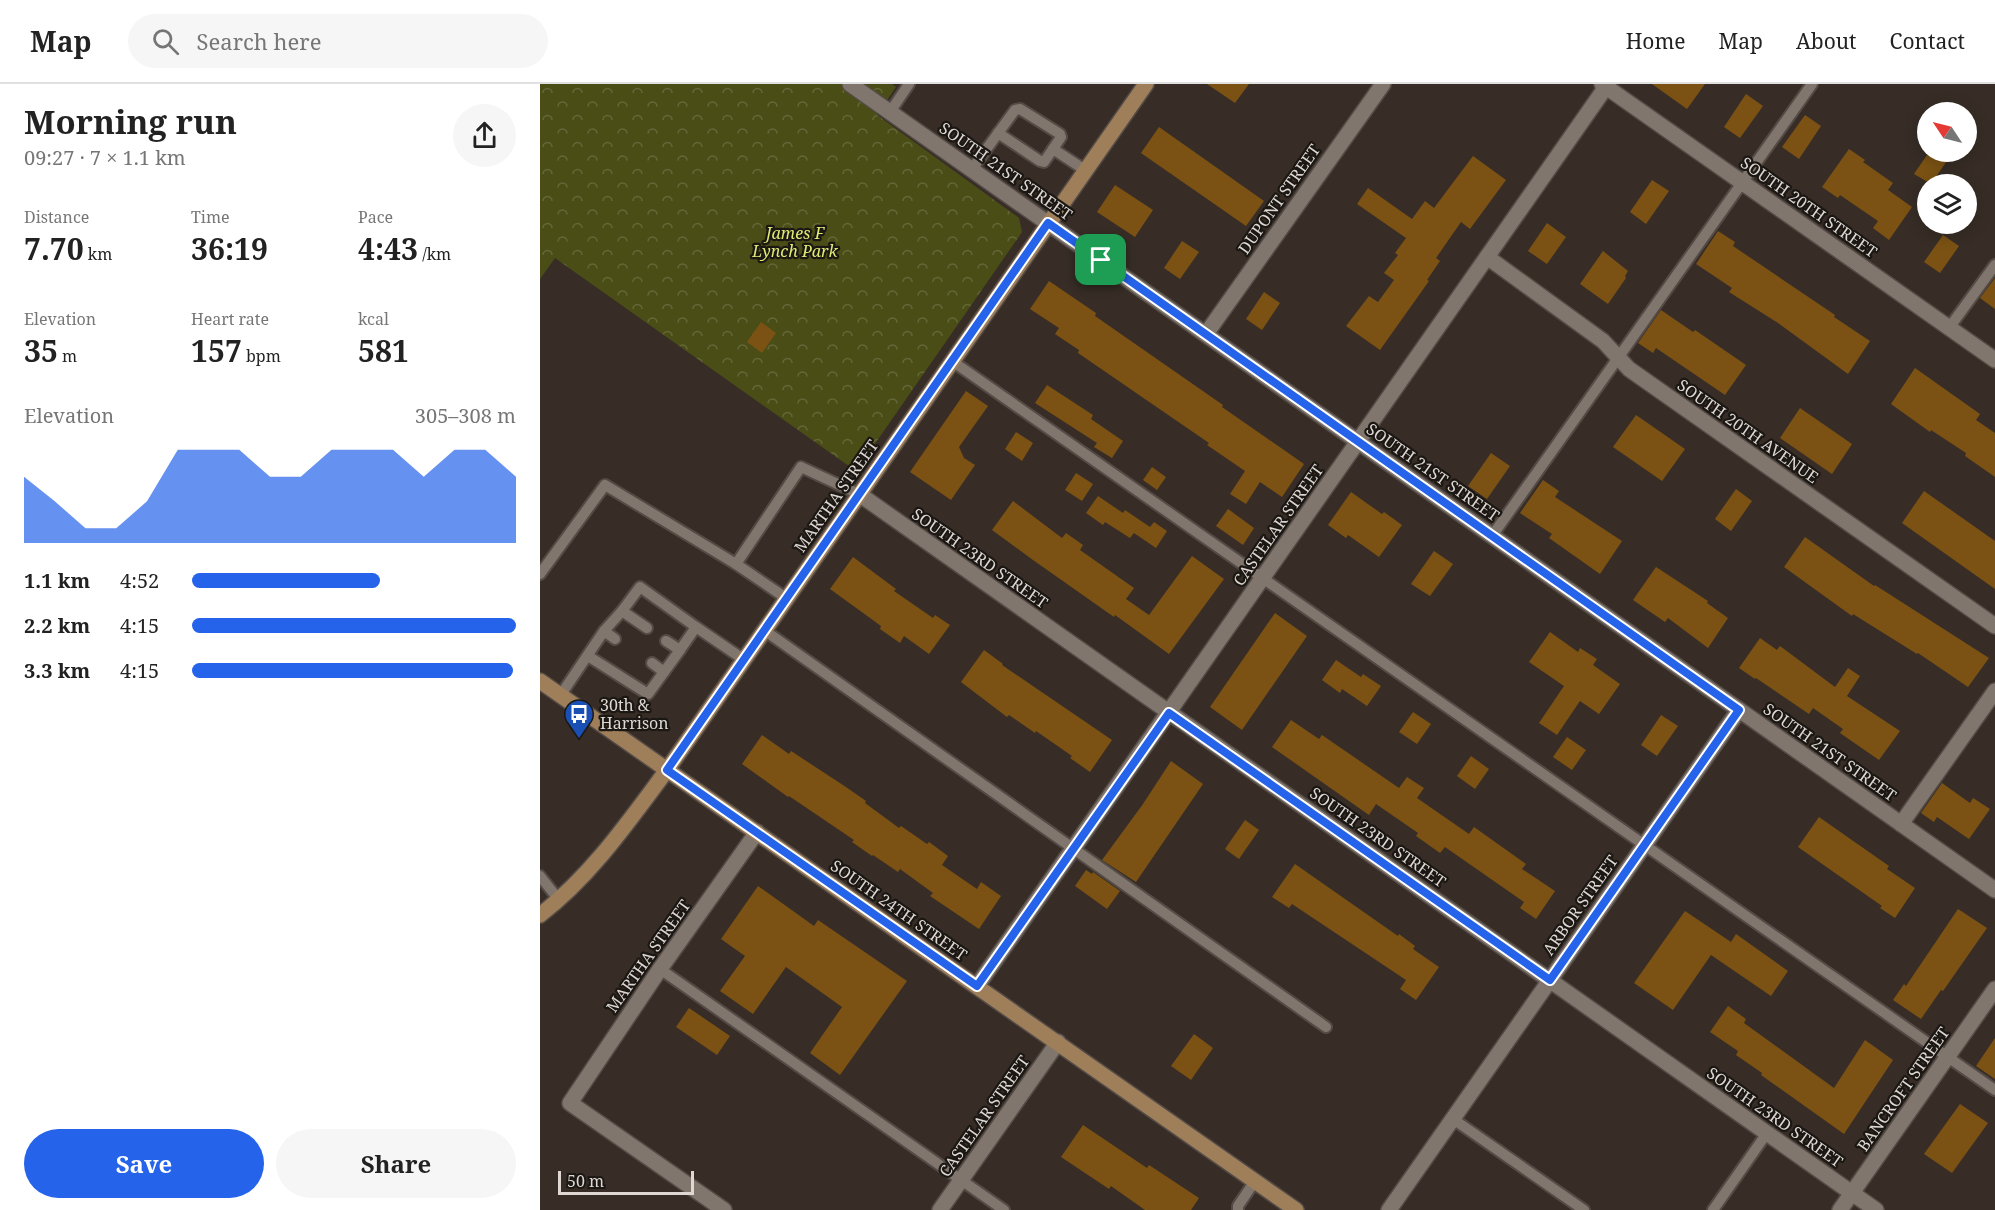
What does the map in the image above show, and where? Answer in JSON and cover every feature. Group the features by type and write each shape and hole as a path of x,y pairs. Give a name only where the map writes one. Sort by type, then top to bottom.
{"main road":[{"name":"MARTHA STREET","path":"540,915 578,882 667,770 1146,84"},
{"name":"SOUTH 24TH STREET","path":"540,681 1296,1210"}],"street":[{"name":"SOUTH 21ST STREET","path":"850,84 1995,890"},
{"name":"DUPONT STREET","path":"1206,334 1383,84"},
{"name":"SOUTH 20TH STREET","path":"1606,85 1995,360"},
{"name":"CASTELAR STREET","path":"977,986 1606,85"},
{"name":"SOUTH 20TH AVENUE","path":"1486,257 1603,341 1629,369 1995,626"},
{"name":"SOUTH 23RD STREET","path":"859,494 1876,1210"},
{"path":"1901,824 1995,691"},
{"name":"ARBOR STREET","path":"1389,1210 1739,710"},
{"name":"MARTHA STREET","path":"724,1210 570,1103 660,969 757,832"},
{"name":"BANCROFT STREET","path":"1839,1210 1995,988"},
{"name":"CASTELAR STREET","path":"940,1210 1058,1042"}],"lane":[{"path":"890,112 909,84"},
{"path":"1492,536 1812,84"},
{"path":"972,169 998,133 1015,110 1023,110 1060,134 1061,137 1044,162 998,133"},
{"path":"1053,149 1085,170"},
{"path":"1949,328 1995,265"},
{"path":"952,361 1995,1090"},
{"path":"736,564 801,467 859,494"},
{"path":"540,574 605,486 736,564 786,598"},
{"path":"560,696 604,631 640,587 743,659"},
{"path":"622,611 647,628"},
{"path":"588,656 648,694 696,627"},
{"path":"764,630 1326,1027"},
{"path":"604,631 615,639"},
{"path":"666,641 680,650"},
{"path":"652,663 664,672"},
{"path":"540,876 559,900"},
{"path":"660,969 1004,1210"},
{"path":"1453,1119 1584,1210"},
{"path":"1713,1210 1767,1133"},
{"path":"1238,1210 1238,1206 1255,1181"}],"green space":[{"name":"James F Lynch Park","path":"540,84 892,84 896,87 877,115 1019,218 1022,232 856,471 555,258 540,279"}],"building":[{"path":"1207,84 1249,84 1235,103"},
{"path":"1652,84 1705,84 1687,109"},
{"path":"1746,94 1763,106 1740,138 1724,127"},
{"path":"1805,115 1821,126 1799,159 1782,147"},
{"path":"1159,127 1264,201 1246,226 1141,153"},
{"path":"1849,149 1893,183 1888,190 1912,207 1889,240 1873,228 1878,221 1840,195 1838,198 1822,187"},
{"path":"1473,156 1506,180 1470,229 1461,222 1436,258 1440,261 1427,280 1429,281 1380,350 1346,326 1369,296 1378,302 1394,280 1384,273 1398,255 1395,253 1406,238 1357,204 1368,188 1412,219 1425,201 1434,208"},
{"path":"1922,162 1946,162 1938,174 1914,174"},
{"path":"1652,180 1669,191 1646,224 1630,212"},
{"path":"1115,185 1153,210 1135,237 1097,212"},
{"path":"1547,223 1566,237 1547,264 1528,251"},
{"path":"1718,231 1735,242 1733,246 1870,341 1848,374 1778,323 1729,292 1732,288 1696,264"},
{"path":"1943,235 1959,246 1940,273 1924,262"},
{"path":"1182,241 1199,252 1180,279 1164,268"},
{"path":"1603,251 1628,271 1626,278 1608,304 1580,284"},
{"path":"1995,278 1995,309 1980,298"},
{"path":"1049,281 1304,464 1282,497 1260,482 1246,504 1230,494 1245,471 1207,445 1209,443 1078,353 1079,350 1055,334 1059,328 1030,309"},
{"path":"1264,292 1280,303 1262,330 1246,319"},
{"path":"1661,310 1746,365 1725,395 1656,348 1653,353 1638,343"},
{"path":"761,322 776,333 762,353 747,342"},
{"path":"1915,368 1980,414 1976,420 1995,433 1995,477 1965,456 1966,453 1931,430 1930,432 1891,404"},
{"path":"1047,385 1093,415 1091,419 1123,441 1112,458 1094,447 1097,443 1035,403"},
{"path":"966,391 988,406 959,447 964,458 975,465 951,500 910,472"},
{"path":"1800,408 1852,444 1832,474 1780,438"},
{"path":"1636,415 1685,449 1662,481 1613,447"},
{"path":"1016,432 1033,443 1022,461 1005,449"},
{"path":"1491,453 1510,466 1487,499 1468,486"},
{"path":"1152,467 1166,477 1157,490 1143,480"},
{"path":"1076,473 1093,484 1082,501 1065,490"},
{"path":"1543,480 1559,491 1555,497 1622,541 1600,574 1549,538 1552,534 1520,513"},
{"path":"1736,489 1752,501 1731,531 1715,519"},
{"path":"1924,491 1995,541 1995,589 1902,523"},
{"path":"1351,492 1402,525 1379,557 1348,535 1346,538 1328,525"},
{"path":"1098,496 1123,513 1125,510 1150,527 1154,522 1167,531 1156,548 1134,533 1130,538 1105,522 1103,525 1086,513"},
{"path":"1013,501 1062,538 1066,533 1083,545 1080,550 1134,588 1126,599 1149,615 1192,556 1224,579 1169,654 992,530"},
{"path":"1228,509 1254,528 1243,545 1216,526"},
{"path":"1805,537 1874,586 1989,658 1968,687 1918,653 1853,614 1852,616 1784,567"},
{"path":"1434,551 1453,564 1430,596 1411,584"},
{"path":"853,557 896,589 894,591 933,618 935,615 950,625 929,654 904,636 900,643 880,629 881,626 830,589"},
{"path":"1656,567 1708,601 1707,603 1728,618 1708,648 1668,618 1665,622 1633,600"},
{"path":"1275,613 1307,636 1242,730 1210,707"},
{"path":"1550,632 1578,652 1580,648 1597,659 1593,665 1620,684 1599,714 1580,701 1557,735 1539,723 1564,686 1529,662"},
{"path":"1760,638 1777,650 1780,646 1835,687 1848,668 1860,676 1847,696 1900,731 1879,760 1840,733 1843,729 1813,708 1809,714 1739,668"},
{"path":"984,650 1002,665 1112,740 1090,772 1070,758 1072,756 1036,731 1035,733 1009,715 1007,717 961,682"},
{"path":"1336,660 1361,677 1363,674 1381,686 1367,706 1342,689 1340,693 1322,680"},
{"path":"1413,712 1431,724 1417,744 1399,732"},
{"path":"1661,715 1678,726 1657,756 1641,745"},
{"path":"1291,720 1319,739 1322,735 1399,788 1407,777 1424,788 1417,798 1469,834 1474,827 1526,864 1522,869 1555,891 1536,919 1520,908 1524,902 1445,847 1440,853 1416,836 1418,833 1376,804 1369,815 1272,747"},
{"path":"762,735 789,754 791,751 846,787 899,828 901,826 927,844 929,842 948,856 942,865 977,889 981,882 1001,896 979,929 930,896 933,893 900,869 898,872 872,856 852,842 854,840 742,764"},
{"path":"1567,737 1586,750 1572,770 1553,757"},
{"path":"1471,756 1489,769 1475,789 1457,776"},
{"path":"1171,761 1203,784 1136,882 1102,860"},
{"path":"1942,783 1970,803 1973,798 1990,809 1969,839 1937,817 1934,822 1921,813"},
{"path":"1819,817 1889,866 1887,869 1915,888 1895,918 1880,908 1882,906 1798,847"},
{"path":"1245,820 1259,830 1239,859 1225,849"},
{"path":"1295,864 1398,936 1399,934 1415,946 1413,949 1439,967 1416,1000 1400,989 1406,980 1292,904 1289,908 1272,897"},
{"path":"1086,870 1092,874 1093,872 1120,891 1107,909 1075,886"},
{"path":"758,886 814,926 818,920 907,981 840,1075 810,1053 842,1007 786,967 753,1014 720,991 745,956 721,939"},
{"path":"1958,909 1987,928 1921,1019 1893,1000 1904,984 1906,986"},
{"path":"1685,911 1731,942 1736,934 1788,971 1771,996 1711,955 1673,1010 1634,983"},
{"path":"1728,1006 1746,1019 1744,1023 1834,1088 1865,1040 1893,1060 1844,1134 1761,1075 1762,1073 1736,1055 1738,1051 1710,1032"},
{"path":"689,1008 730,1036 717,1055 676,1027"},
{"path":"1194,1034 1213,1048 1191,1080 1171,1066"},
{"path":"1995,1038 1995,1079 1976,1066"},
{"path":"1960,1104 1988,1123 1952,1173 1924,1154"},
{"path":"1083,1125 1147,1168 1149,1165 1199,1198 1191,1210 1145,1210 1111,1186 1109,1189 1061,1157"}],"place":[{"name":"30th & Harrison","path":"579,740"}],"route":[{"path":"1048,223 1101,260 1739,710 1550,980 1169,713 977,986 667,770 1048,223"}]}
